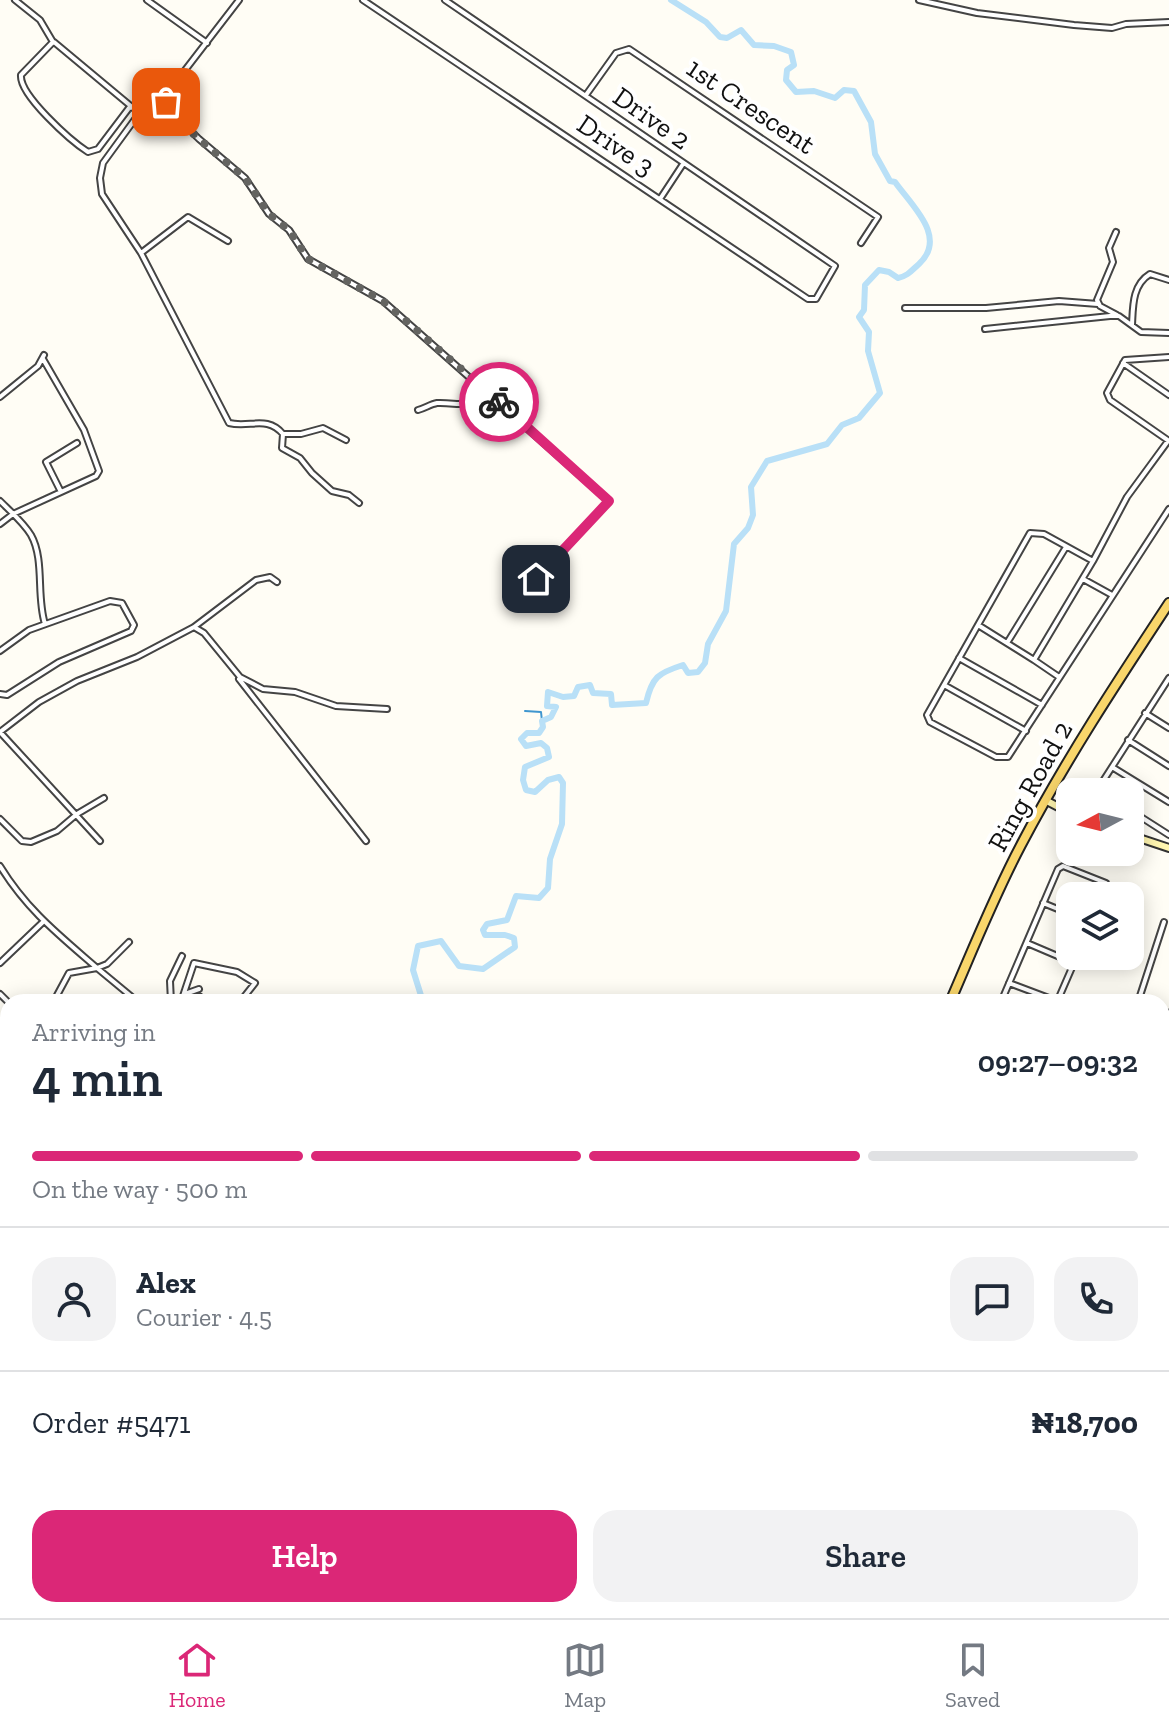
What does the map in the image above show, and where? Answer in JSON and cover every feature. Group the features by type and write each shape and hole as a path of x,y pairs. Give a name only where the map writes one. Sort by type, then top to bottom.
{"main road":[{"name":"Ring Road 2","path":"954,994 1004,879 1045,800 1089,725 1169,603"}],"street":[{"path":"15,0 40,20 53,42 132,107 145,106"},
{"path":"147,0 207,43"},
{"path":"239,0 179,78 145,106 103,163 100,178 102,194 141,253 226,419 237,425 268,423 283,434 301,434 323,428 346,440"},
{"name":"Drive 3","path":"363,0 810,300 816,299 836,267"},
{"name":"Drive 2","path":"445,0 836,267"},
{"path":"921,0 977,13 1074,25 1112,28 1132,23 1169,22"},
{"path":"53,42 21,75 20,82 73,142 88,152 98,149 132,107"},
{"name":"1st Crescent","path":"586,95 616,53 629,49 878,217 861,243"},
{"path":"164,90 168,109 245,178 269,214 289,230 308,259 383,301 609,501 518,599"},
{"path":"660,199 683,164"},
{"path":"141,253 188,217 228,241"},
{"path":"1098,304 1113,262 1109,248 1116,232"},
{"path":"1132,325 1133,299 1143,278 1150,274 1169,280"},
{"path":"905,308 986,308 1059,301 1098,304 1141,332 1169,333"},
{"path":"985,329 1119,316"},
{"path":"0,397 43,357 84,430 99,467 96,476 13,514 0,524"},
{"path":"1034,660 1083,579 1127,497 1169,441 1107,397 1127,359 1169,357"},
{"path":"1123,363 1169,395"},
{"path":"418,410 436,403 466,405 483,388"},
{"path":"283,434 282,448 300,458 332,491 349,495 359,503"},
{"path":"61,492 46,462 77,443"},
{"path":"0,501 33,540 40,608 45,624"},
{"path":"1093,561 1044,534 1030,533 927,715 930,722 1002,759 1011,754 1169,509"},
{"path":"1007,643 1066,547"},
{"path":"100,841 2,740 0,732 39,702 77,681 127,662 194,627 256,580 270,577 277,582"},
{"path":"1083,579 1112,595"},
{"path":"0,651 19,636 100,603 116,601 123,604 134,627 59,662 7,695 0,694"},
{"path":"978,624 1060,677"},
{"path":"194,627 204,633 366,841"},
{"path":"959,658 1042,705"},
{"path":"235,674 263,689 295,692 336,706 387,709"},
{"path":"1106,778 1169,678"},
{"path":"944,685 1026,731"},
{"path":"1162,688 1169,692"},
{"path":"1145,713 1169,728"},
{"path":"1128,740 1169,766"},
{"path":"1112,767 1169,802"},
{"path":"0,819 26,843 57,831 77,814 104,798"},
{"path":"1045,800 1056,806"},
{"path":"1144,819 1169,835"},
{"path":"1144,840 1169,848"},
{"path":"0,866 18,894 43,922 128,994"},
{"path":"1004,994 1057,871 1063,866 1103,882"},
{"path":"1043,903 1056,908"},
{"path":"0,963 43,922"},
{"path":"1141,994 1164,922"},
{"path":"60,994 69,973 107,964 129,942"},
{"path":"1027,943 1056,955"},
{"path":"171,994 170,981 182,956"},
{"path":"185,994 194,963 237,972 255,983 246,994"},
{"path":"1060,994 1071,970"},
{"path":"1009,983 1037,994"},
{"path":"185,994 199,989"},
{"path":"382,1618 397,1618"}],"waterway":[{"path":"420,994 413,970 418,946 441,941 459,966 483,969 515,947 514,938 485,935 483,930 487,924 507,920 516,896 539,898 548,888 550,859 562,824 563,783 559,777 548,780 535,792 526,790 523,780 525,767 549,757 547,748 541,743 526,746 521,739 527,733 539,733 543,727 542,721 551,717 556,707 547,706 548,692 563,697 574,696 578,687 590,685 593,693 611,694 612,705 646,703 651,687 662,674 683,665 688,673 698,672 705,663 708,644 726,611 734,544 748,528 753,515 751,487 767,461 827,444 842,425 859,418 880,393 868,351 869,332 859,317 864,310 865,285 879,270 898,278 907,274 927,254 930,243 929,233 918,211 895,182 890,181 875,154 871,122 854,91 844,90 835,98 814,91 796,92 786,80 787,70 794,65 791,52 774,46 754,45 741,30 727,38 720,37 706,22 671,0"},
{"path":"525,711 541,712 542,721"}],"way so far":[{"path":"166,102 168,109 199,139 245,178 269,214 289,230 308,259 383,301 499,402"}],"route":[{"path":"499,402 609,501 536,579"}]}
